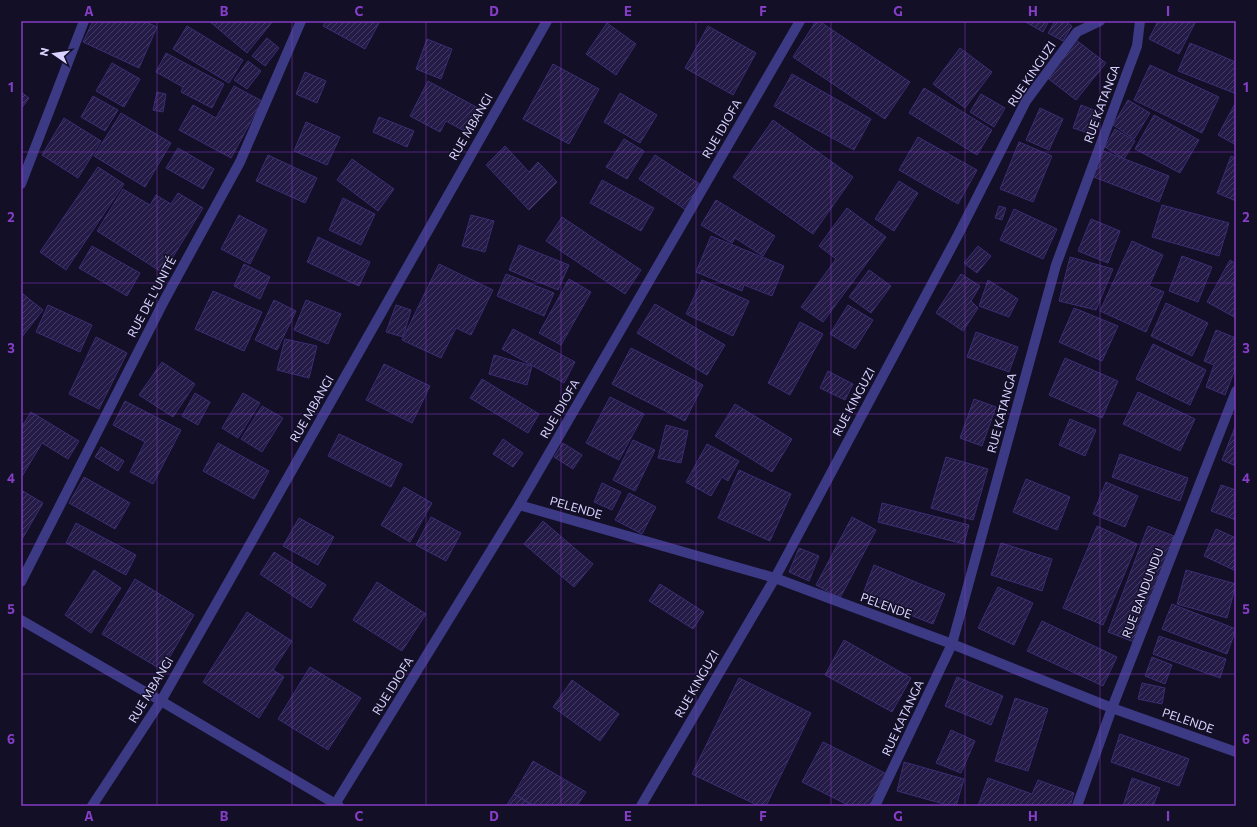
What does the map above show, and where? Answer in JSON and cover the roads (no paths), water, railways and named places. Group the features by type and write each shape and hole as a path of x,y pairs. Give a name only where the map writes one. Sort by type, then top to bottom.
{"street":[{"path":"21,184 84,21"},
{"name":"RUE DE L'UNITÉ","path":"21,582 165,299 240,162 301,21"},
{"name":"RUE MBANGI","path":"92,806 161,701 547,21"},
{"name":"RUE IDIOFA","path":"336,805 519,505 800,21"},
{"name":"RUE KINGUZI","path":"641,806 774,578 958,235 1026,101 1077,32 1100,21"},
{"name":"RUE KATANGA","path":"875,806 952,644 1056,265 1137,46 1140,21"},
{"name":"RUE BANDUNDU","path":"1077,806 1112,708 1236,391"},
{"name":"PELENDE","path":"519,505 774,578 952,644 1112,708 1236,752"},
{"path":"21,620 336,805"}]}
